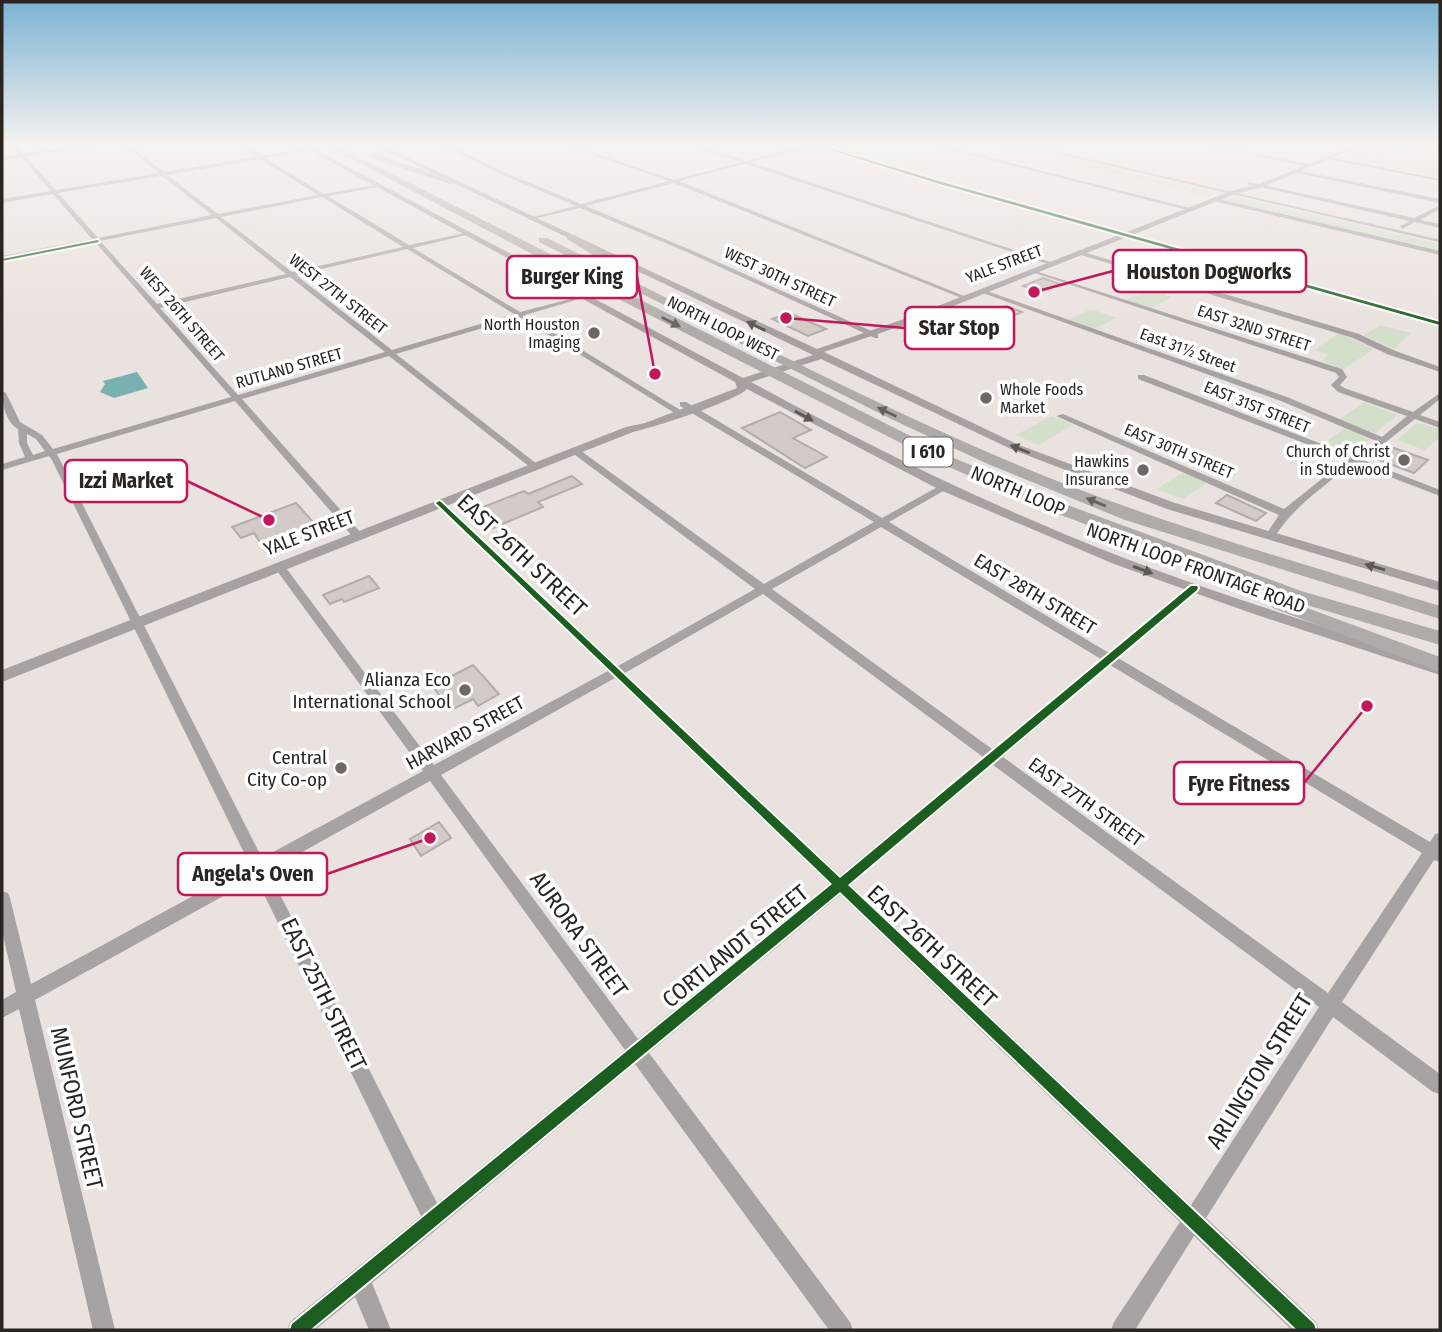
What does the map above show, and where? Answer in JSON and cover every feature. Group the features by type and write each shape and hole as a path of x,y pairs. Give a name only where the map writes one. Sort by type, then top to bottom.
{"highway":[{"name":"NORTH LOOP WEST","path":"447,206 804,390"},
{"path":"426,210 599,285"},
{"name":"NORTH LOOP WEST","path":"534,236 824,381"},
{"path":"571,237 669,296 682,309"},
{"name":"NORTH LOOP","path":"824,381 942,438 1130,516 1440,614"},
{"name":"NORTH LOOP","path":"804,390 937,456 1056,507 1294,595 1440,638"},
{"path":"1056,507 1162,558 1440,667"},
{"path":"1130,516 1440,600"}],"main road":[{"name":"NORTH LOOP FRONTAGE ROAD","path":"419,206 944,488 1069,542 1194,588 1440,667"},
{"path":"504,206 1015,447 1171,506 1440,587"},
{"name":"YALE STREET","path":"2,676 574,450 741,390 744,383 817,356 832,355 871,334 1199,206"}],"street":[{"name":"WEST 26TH STREET","path":"67,206 158,306 357,535"},
{"name":"WEST 27TH STREET","path":"205,206 534,466"},
{"path":"2,258 270,206"},
{"name":"EAST 28TH STREET","path":"340,206 519,315 881,523 1437,849"},
{"path":"531,219 582,206"},
{"name":"WEST 30TH STREET","path":"583,206 689,250 871,334"},
{"path":"736,206 966,298"},
{"path":"882,206 1053,264"},
{"path":"1027,206 1440,324"},
{"path":"1180,206 1191,209"},
{"path":"1241,206 1440,253"},
{"path":"1352,206 1440,226"},
{"path":"1402,227 1440,207"},
{"path":"158,306 468,233"},
{"path":"1080,253 1346,333 1440,370"},
{"name":"EAST 32ND STREET","path":"1034,271 1339,371 1343,377 1335,385 1341,390 1440,425"},
{"name":"East 31½ Street","path":"982,291 1284,399 1382,440"},
{"name":"RUTLAND STREET","path":"2,467 584,296"},
{"name":"EAST 31ST STREET","path":"1141,377 1440,493"},
{"path":"2,393 16,424 39,437 52,452"},
{"path":"1270,536 1275,525 1286,514 1346,464 1356,461 1440,395"},
{"name":"EAST 30TH STREET","path":"1060,416 1286,514"},
{"path":"22,429 23,443 30,458"},
{"name":"EAST 27TH STREET","path":"574,450 1440,1085"},
{"name":"EAST 25TH STREET","path":"52,452 433,1218"},
{"name":"HARVARD STREET","path":"2,1009 618,671 944,488"},
{"name":"EAST 26TH STREET","path":"439,503 1308,1330"},
{"name":"AURORA STREET","path":"279,566 842,1330"},
{"name":"CORTLANDT STREET","path":"298,1330 840,885 1194,588"},
{"name":"ARLINGTON STREET","path":"1122,1330 1329,1004 1437,849"},
{"name":"MUNFORD STREET","path":"2,898 104,1330"},
{"path":"359,1279 380,1330"}],"green space":[{"path":"1251,206 1276,206 1440,244 1440,252"},
{"path":"1157,279 1182,286 1165,295 1172,297 1151,308 1126,300 1146,290 1139,287"},
{"path":"1091,309 1117,318 1093,329 1068,320"},
{"path":"1380,325 1411,333 1394,349 1364,335"},
{"path":"1339,333 1374,349 1344,369 1322,361 1329,355 1314,350"},
{"path":"1364,402 1397,415 1375,433 1339,420"},
{"path":"1051,416 1073,425 1038,445 1016,435"},
{"path":"1417,423 1440,429 1440,437 1425,450 1397,440"},
{"path":"1346,427 1369,440 1352,453 1321,445"},
{"path":"1182,473 1207,483 1183,499 1157,489"}],"water":[{"path":"137,372 148,388 114,398 100,392 105,384 103,381"}],"building":[{"path":"1043,278 1060,284 1040,292 1023,286"},
{"path":"1006,306 1022,312 1003,320 988,314"},
{"path":"789,313 826,329 808,336 772,319"},
{"path":"780,412 811,430 793,438 827,457 805,468 742,428"},
{"name":"Church of Christ in Studewood","path":"1394,448 1428,460 1414,473 1379,460"},
{"path":"572,476 582,484 538,502 543,507 486,531 468,513 524,491 528,494"},
{"path":"1227,495 1266,513 1256,521 1216,503"},
{"path":"296,503 322,532 267,553 254,533 241,538 232,527"},
{"path":"369,576 379,588 344,602 342,599 330,604 323,595"},
{"name":"Alianza Eco International School","path":"473,665 499,694 478,706 473,699 451,710 432,686"},
{"path":"439,822 451,838 421,856 410,839"}],"railway":[{"path":"1289,206 1353,221"},
{"path":"1345,219 1440,241"}],"cycle path":[{"path":"1023,206 1440,324"},
{"path":"2,260 98,241"},
{"path":"439,503 1308,1330"},
{"path":"298,1330 840,885 1194,588"}],"place":[{"name":"Houston Dogworks","path":"1034,292"},
{"name":"Star Stop","path":"786,318"},
{"name":"North Houston Imaging","path":"594,333"},
{"name":"Burger King","path":"655,374"},
{"name":"Whole Foods Market","path":"986,398"},
{"name":"Church of Christ in Studewood","path":"1404,460"},
{"name":"Hawkins Insurance","path":"1143,470"},
{"name":"Izzi Market","path":"269,520"},
{"name":"Alianza Eco International School","path":"465,690"},
{"name":"Fyre Fitness","path":"1367,706"},
{"name":"Central City Co-op","path":"341,768"},
{"name":"Angela's Oven","path":"430,838"}]}
